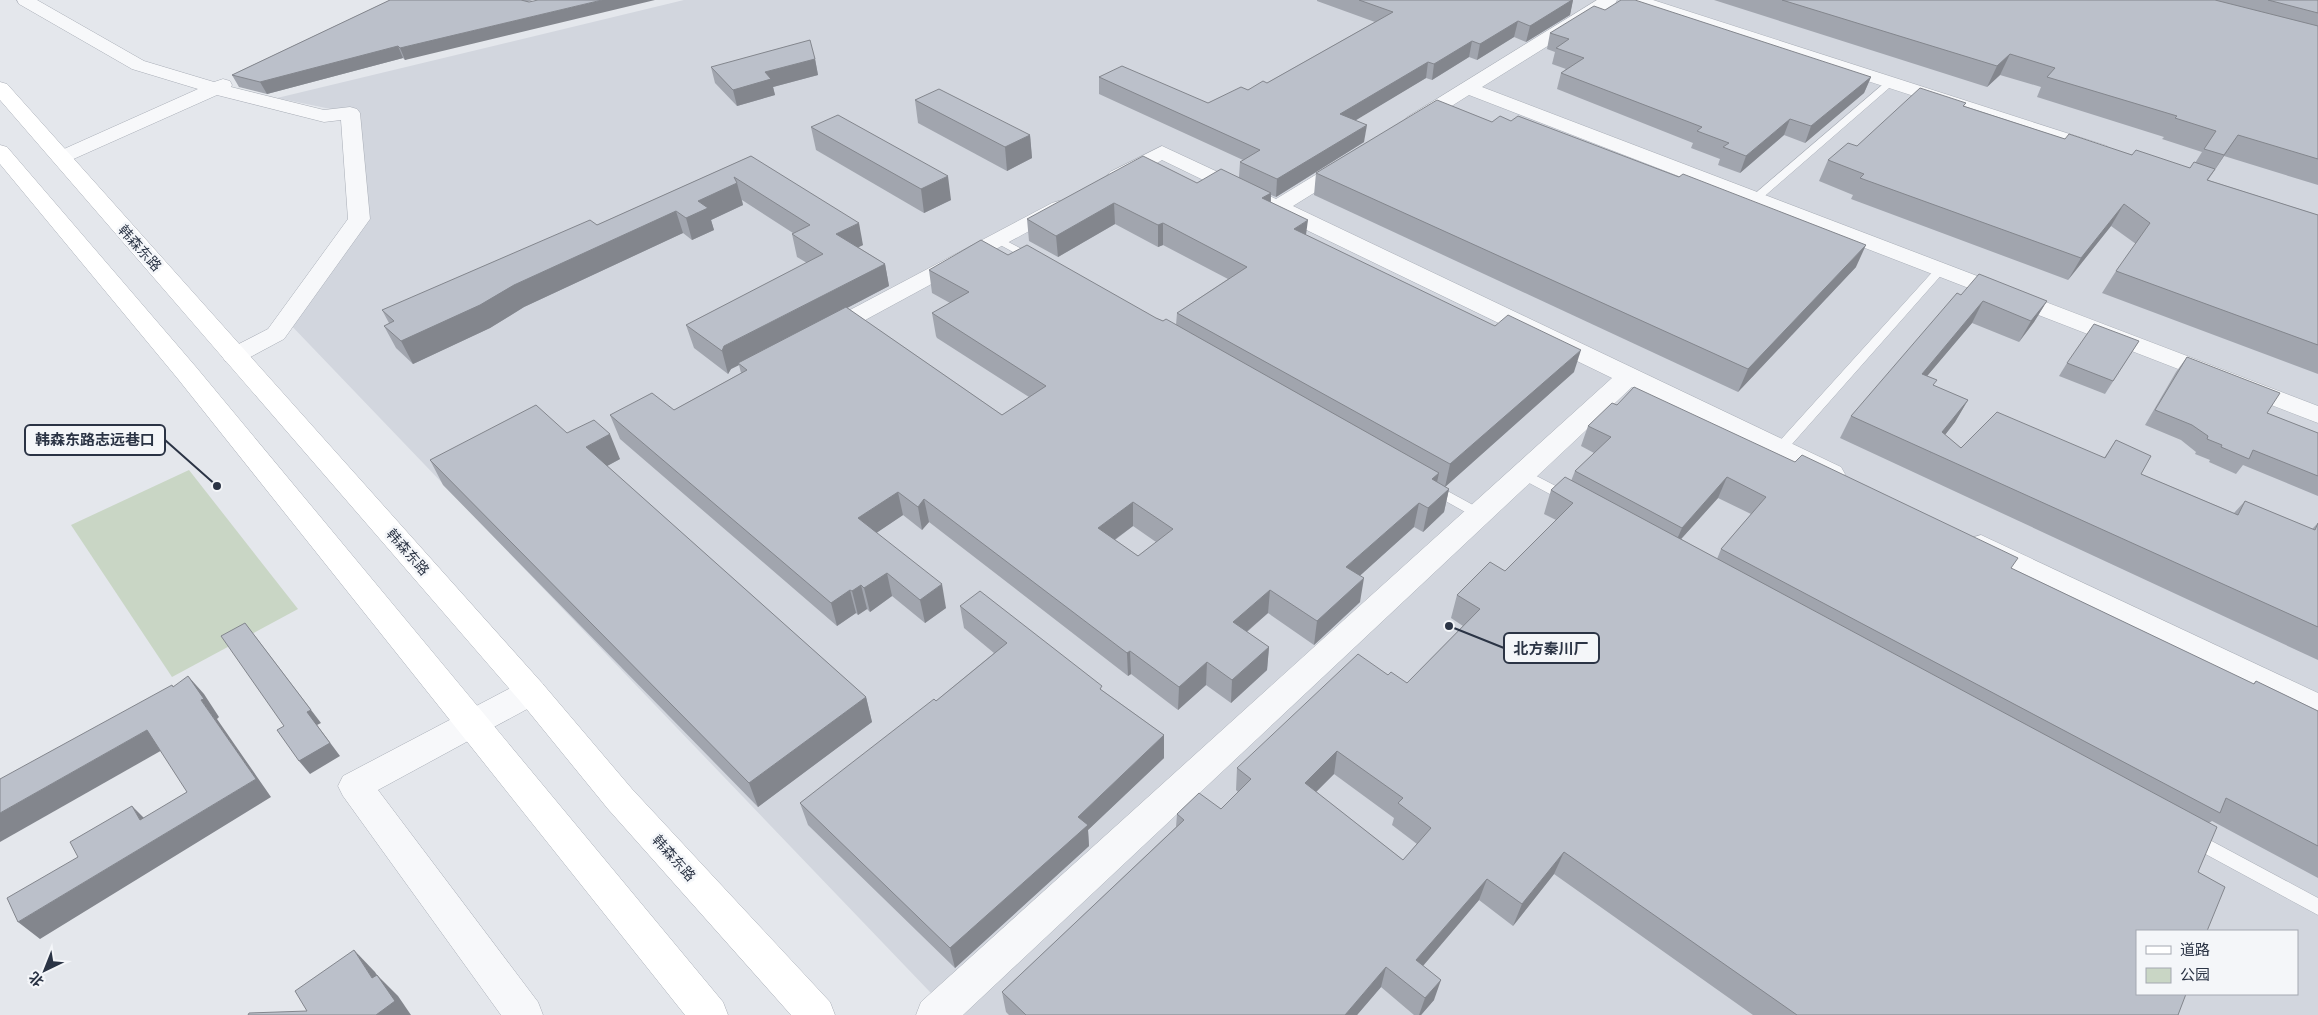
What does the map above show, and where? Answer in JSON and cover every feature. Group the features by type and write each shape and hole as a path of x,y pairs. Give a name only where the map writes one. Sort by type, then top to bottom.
{"main road":[{"name":"韩森东路","path":"0,88 531,692 620,798 816,1015"},
{"path":"0,151 187,373 709,1015"}],"street":[{"path":"25,0 138,65 216,89 324,116 350,113 359,219 276,334 234,356"},
{"path":"1401,130 1609,0"},
{"path":"1636,0 2119,156"},
{"path":"62,157 242,76"},
{"path":"1467,88 2318,415"},
{"path":"1102,184 1162,152 1860,487"},
{"path":"1277,207 1360,156"},
{"path":"810,341 1076,198"},
{"path":"935,1015 1629,376"},
{"path":"1958,534 2318,707"},
{"path":"524,1015 355,786 531,692"}],"lane":[{"path":"1755,199 1891,82"},
{"path":"999,240 1042,264"},
{"path":"1780,449 1940,270"},
{"path":"1523,474 1584,507"},
{"path":"1419,480 1479,514"},
{"path":"2178,830 2318,907"}],"shaded area":[{"path":"684,0 2318,0 2318,1015 952,1015 287,321 359,219 350,113 277,98"}],"green space":[{"path":"189,470 298,609 172,677 71,525"}],"building":[{"path":"390,0 521,0 529,2 538,0 602,0 400,48 398,46 260,82 232,75"},
{"path":"1359,0 1572,0 1530,26 1518,21 1480,44 1472,41 1434,64 1428,62 1340,114 1367,125 1277,179 1240,162 1260,150 1099,77 1122,66 1208,103 1241,87 1248,90 1263,81 1267,83 1393,12"},
{"path":"1621,0 1635,0 1871,77 1811,126 1790,119 1746,156 1723,147 1729,143 1697,131 1702,127 1561,73 1584,58 1556,48 1569,39 1550,33 1594,6 1605,10"},
{"path":"1782,0 2215,0 2318,26 2318,159 2238,135 2224,155 2204,149 2216,131 2175,118 2177,116 2047,77 2055,68 2010,54 1997,66"},
{"path":"2268,0 2318,0 2318,13"},
{"path":"810,40 815,59 765,72 771,79 733,90 711,67"},
{"path":"1920,88 1966,103 1963,106 2065,139 2069,134 2132,155 2136,150 2190,168 2194,162 2215,169 2207,180 2318,215 2318,345 2116,271 2150,223 2124,204 2081,258 1860,178 1864,174 1828,160 1848,143 1857,146"},
{"path":"939,89 1030,135 1005,147 915,100"},
{"path":"1437,100 1492,122 1500,116 1511,121 1518,116 1679,177 1683,174 1866,245 1748,369 1316,173"},
{"path":"838,115 948,176 921,189 811,127"},
{"path":"751,156 859,223 836,234 885,264 724,346 722,351 686,325 823,254 792,234 810,225 734,177 737,183 698,201 708,208 686,218 676,211 514,285 480,305 401,341 384,326 394,321 382,310 590,220 597,225"},
{"path":"1143,156 1197,183 1221,169 1271,193 1262,198 1308,220 1294,229 1495,326 1508,315 1581,350 1450,464 1177,313 1247,267 1163,223 1158,225 1114,203 1056,236 1027,219"},
{"path":"981,240 1008,255 1027,245 1156,318 1163,321 1166,319 1439,473 1432,479 1449,489 1428,508 1419,503 1346,567 1364,578 1317,621 1270,590 1233,622 1269,647 1232,680 1207,662 1179,687 1130,651 1127,653 924,499 918,507 898,492 858,518 942,584 920,600 887,573 864,588 861,585 852,591 850,590 831,603 610,415 652,393 674,410 747,370 738,363 846,307 1002,415 1046,386 932,313 969,292 929,270","holes":["1133,502 1173,529 1138,556 1098,528"]},
{"path":"1979,274 2047,301 2031,321 1983,301 1922,374 1937,380 1933,385 1968,400 1942,432 1961,448 1997,412 2105,458 2116,440 2151,456 2141,474 2238,515 2245,501 2315,530 2318,523 2318,627 1851,416 1957,293 1961,295"},
{"path":"2094,324 2139,341 2113,381 2067,363"},
{"path":"2187,357 2280,393 2267,413 2318,433 2318,476 2253,450 2249,459 2207,439 2208,436 2192,425 2155,410"},
{"path":"1634,387 1795,462 1802,455 2018,558 2011,568 2254,684 2256,681 2318,711 2318,846 2226,798 2220,813 1721,549 1766,497 1727,477 1682,528 1575,471 1611,437 1588,426 1612,403 1617,405"},
{"path":"536,405 567,433 594,420 610,434 586,447 866,697 749,783 430,460"},
{"path":"1565,477 2217,827 2198,872 2225,887 2207,930 2136,930 2136,995 2186,995 2178,1015 1797,1015 1564,852 1522,904 1487,879 1416,960 1441,980 1425,998 1386,967 1345,1015 1026,1015 1002,992 1184,820 1177,814 1199,793 1221,809 1251,779 1237,768 1358,654 1388,675 1391,672 1407,683 1480,609 1457,595 1490,562 1505,571 1573,503 1551,490","holes":["1337,751 1403,798 1398,803 1431,828 1403,860 1305,783"]},
{"path":"980,591 1102,686 1100,689 1164,735 1078,817 1088,825 950,948 800,803 934,699 936,701 1007,643 960,606"},
{"path":"245,623 311,710 307,712 330,743 299,761 277,730 284,726 221,636"},
{"path":"188,676 204,699 201,700 256,779 18,922 7,898 78,857 70,842 132,806 140,820 187,792 147,730 0,813 0,779 172,685 173,687"},
{"path":"354,950 372,978 377,975 395,1001 376,1015 248,1015 249,1013 307,1011 295,991"}],"place":[{"name":"韩森东路志远巷口","path":"217,486"},
{"name":"北方秦川厂","path":"1449,626"}]}
